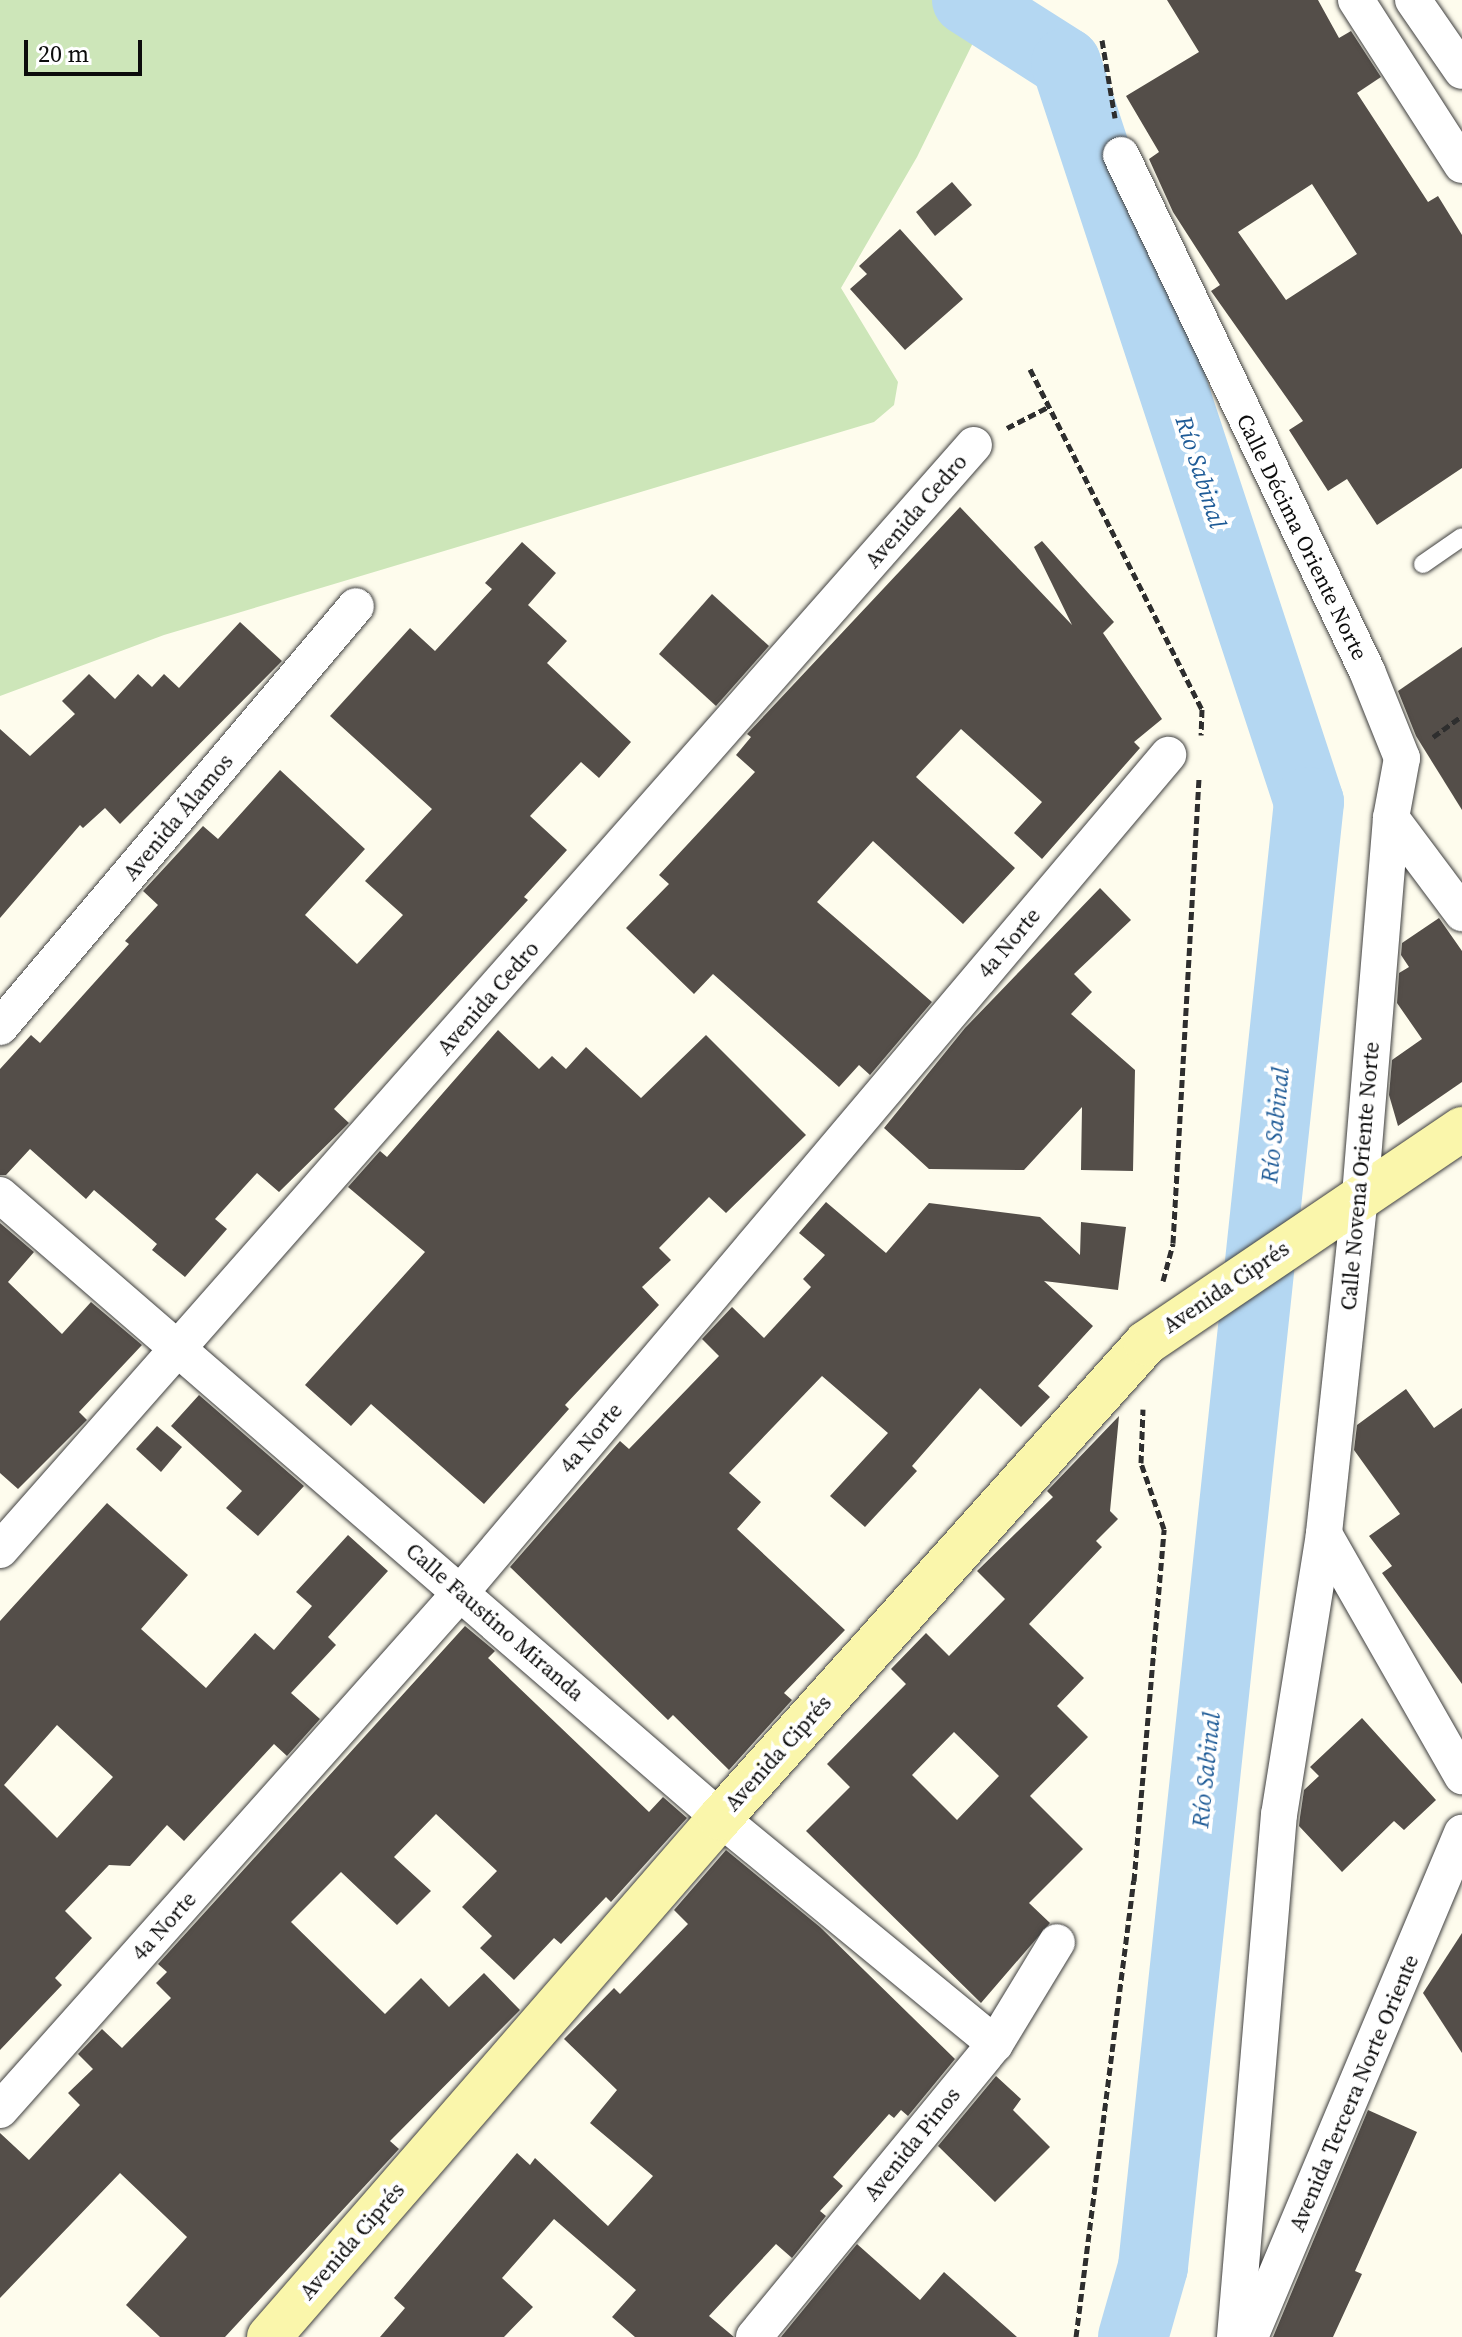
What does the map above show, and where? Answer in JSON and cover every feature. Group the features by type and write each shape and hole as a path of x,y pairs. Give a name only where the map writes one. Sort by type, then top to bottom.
{"street":[{"path":"1356,0 1462,165"},
{"path":"1413,0 1462,71"},
{"name":"Calle Décima Oriente Norte","path":"1121,155 1396,743 1402,758 1391,818"},
{"name":"Avenida Cedro","path":"0,1550 974,445"},
{"name":"Avenida Álamos","path":"0,1027 356,606"},
{"name":"4a Norte","path":"0,2110 461,1592 1189,756"},
{"path":"1391,818 1462,913"},
{"name":"Calle Novena Oriente Norte","path":"1235,2337 1279,1814 1324,1534 1346,1206 1391,818"},
{"name":"Avenida Ciprés","path":"269,2337 720,1818 1153,1337 1462,1129"},
{"name":"Calle Faustino Miranda","path":"0,1195 720,1818 995,2044"},
{"path":"1324,1534 1462,1776"},
{"name":"Avenida Tercera Norte Oriente","path":"1250,2337 1460,1842"},
{"name":"Avenida Pinos","path":"754,2337 995,2044 1057,1942"}],"lane":[{"path":"1423,564 1462,537"}],"path":[{"path":"1102,40 1121,155"},
{"path":"1030,369 1202,709 1189,756 1173,1243 1153,1337 1141,1463 1164,1529 1134,1881 1076,2337"},
{"path":"974,445 1050,406"}],"green space":[{"path":"0,0 994,0 917,157 841,288 898,382 894,405 874,422 164,635 0,696"}],"building":[{"path":"1167,0 1318,0 1339,38 1351,31 1381,77 1357,93 1428,202 1438,196 1462,235 1462,468 1377,525 1347,479 1328,491 1289,430 1303,421 1211,291 1220,285 1173,212 1149,159 1159,152 1126,96 1199,52","holes":["1312,184 1357,254 1286,300 1238,232"]},
{"path":"952,182 972,205 935,236 916,212"},
{"path":"900,229 963,299 905,350 850,289 867,274 859,266"},
{"path":"960,507 1072,625 1034,547 1042,541 1114,622 1103,633 1162,719 1134,742 1140,748 1042,859 1014,833 1042,802 961,729 916,777 1015,868 963,924 873,841 817,902 932,1002 870,1075 859,1065 839,1087 713,974 694,994 626,928 669,884 659,875 755,772 736,755 751,737 747,734"},
{"path":"522,542 556,573 528,605 567,641 547,663 631,742 599,778 581,762 530,816 567,850 524,897 528,900 334,1109 349,1123 279,1192 257,1173 215,1219 227,1229 185,1277 152,1250 157,1244 94,1190 86,1199 30,1149 6,1175 0,1175 0,1069 31,1035 40,1043 129,944 125,941 158,905 143,891 203,826 218,839 280,770 365,849 305,915 357,964 403,915 365,881 432,809 330,716 410,628 435,651 492,589 485,583"},
{"path":"712,594 769,646 716,706 659,654"},
{"path":"240,622 282,661 120,824 105,808 83,828 80,825 0,918 0,729 30,756 75,714 62,701 89,674 115,699 138,674 152,687 164,674 179,688"},
{"path":"1462,647 1462,810 1416,736 1398,691"},
{"path":"1100,888 1131,920 1074,974 1092,992 1071,1014 1135,1070 1133,1171 1081,1170 1082,1107 1024,1170 929,1169 884,1128 965,1028"},
{"path":"1439,918 1462,951 1462,1082 1398,1126 1389,1095 1392,1060 1422,1039 1397,1003 1399,973 1409,967 1401,955 1402,943"},
{"path":"498,1030 539,1069 552,1056 566,1069 586,1047 641,1098 706,1035 806,1135 726,1213 709,1197 659,1248 671,1260 642,1287 659,1305 565,1405 569,1409 484,1504 371,1404 351,1426 305,1385 425,1252 348,1187 380,1151 387,1157"},
{"path":"826,1202 886,1253 929,1203 1040,1217 1080,1255 1081,1222 1126,1227 1118,1290 1044,1281 1093,1326 1038,1386 1050,1397 1021,1427 980,1388 912,1466 917,1471 865,1527 830,1496 888,1433 822,1376 729,1473 761,1502 737,1529 845,1630 784,1693 792,1700 729,1770 673,1715 668,1720 510,1567 620,1441 629,1449 719,1356 702,1339 732,1307 764,1338 811,1287 803,1279 825,1255 799,1233"},
{"path":"0,1223 34,1252 8,1282 62,1334 91,1302 142,1345 79,1412 87,1420 18,1489 0,1473"},
{"path":"1406,1389 1434,1428 1462,1408 1462,1684 1382,1573 1392,1566 1369,1536 1400,1514 1354,1450 1357,1425"},
{"path":"199,1395 304,1486 258,1536 226,1508 242,1491 171,1426"},
{"path":"1119,1416 1110,1511 1118,1519 1096,1541 1102,1547 1029,1624 1084,1678 1057,1706 1088,1737 1030,1796 1083,1849 1029,1903 1050,1923 981,2003 806,1831 850,1787 827,1764 906,1684 891,1669 926,1633 949,1656 1005,1599 977,1571 1053,1497 1047,1491","holes":["954,1732 999,1776 957,1820 912,1775"]},
{"path":"157,1426 182,1447 161,1472 136,1449"},
{"path":"107,1503 188,1575 141,1629 206,1688 255,1633 274,1650 312,1606 296,1592 348,1535 388,1571 328,1637 336,1645 291,1693 320,1719 287,1756 274,1744 184,1841 167,1825 130,1866 109,1865 65,1911 92,1938 55,1978 62,1985 0,2050 0,1621","holes":["57,1725 113,1777 57,1838 4,1785"]},
{"path":"465,1626 495,1651 488,1658 649,1812 663,1797 687,1818 611,1902 606,1897 561,1944 554,1938 514,1980 480,1948 492,1936 462,1907 497,1871 436,1814 394,1857 431,1891 397,1925 341,1872 291,1922 385,2014 421,1978 449,2007 484,1973 520,2010 390,2141 399,2149 225,2337 160,2337 126,2305 187,2237 120,2173 0,2298 0,2133 29,2160 80,2105 68,2093 93,2069 78,2054 102,2029 122,2048 171,1998 156,1983 167,1972 158,1964"},
{"path":"1362,1718 1436,1800 1404,1830 1394,1821 1342,1872 1299,1826 1300,1817 1304,1790 1319,1776 1310,1767"},
{"path":"726,1850 820,1927 955,2059 908,2116 901,2110 894,2118 889,2114 833,2177 843,2186 820,2211 826,2216 792,2258 776,2244 709,2316 734,2337 635,2337 612,2317 636,2290 554,2219 502,2278 533,2307 504,2337 380,2337 405,2308 394,2298 517,2153 530,2165 535,2158 608,2226 653,2176 590,2123 617,2090 564,2039 614,1988 620,1994 688,1924 674,1910"},
{"path":"1462,1933 1462,2053 1423,1993"},
{"path":"996,2076 1021,2099 1013,2110 1050,2147 995,2202 938,2146"},
{"path":"1368,2110 1417,2132 1355,2271 1362,2274 1333,2337 1273,2337"},
{"path":"857,2244 920,2300 944,2272 1017,2337 781,2337"}],"waterway":[{"name":"Río Sabinal","path":"967,0 1066,63 1309,802 1153,2267 1133,2337"}]}
